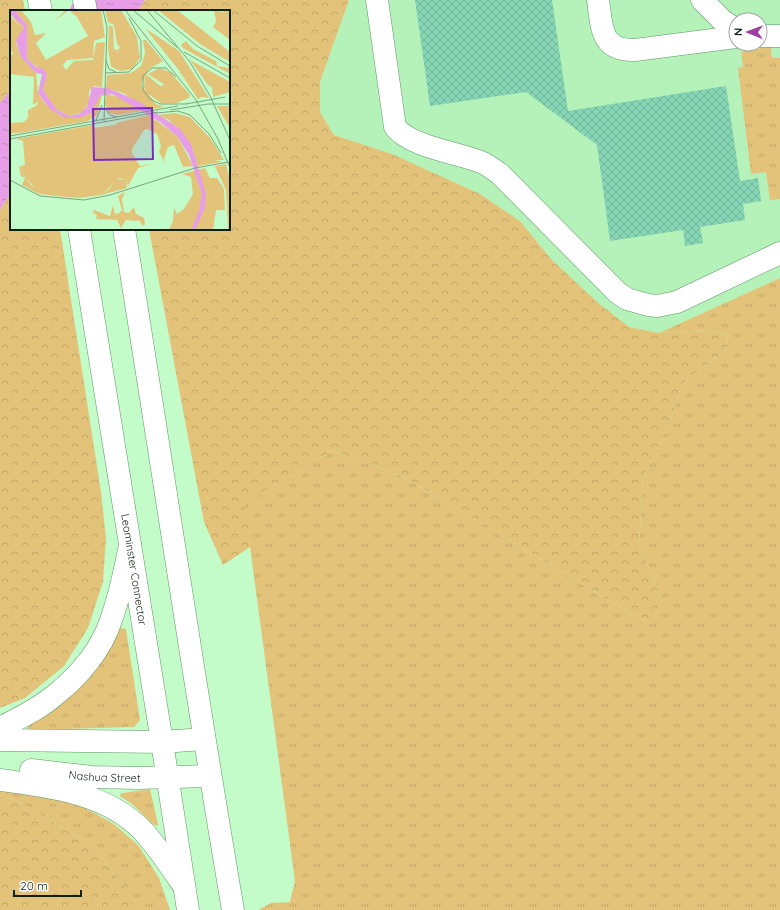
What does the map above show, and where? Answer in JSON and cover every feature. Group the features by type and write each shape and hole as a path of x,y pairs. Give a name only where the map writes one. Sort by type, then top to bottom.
{"main road":[{"path":"39,0 41,10"},
{"path":"84,0 86,10"},
{"path":"378,0 395,127 398,132 411,140 480,162 500,174 618,293 627,299 657,306 677,302 780,253"},
{"path":"598,0 604,36 614,47 620,49 635,50 728,38"},
{"path":"702,0 728,24"},
{"path":"768,36 780,36"},
{"name":"Leominster Connector","path":"78,230 168,777 188,910"},
{"path":"124,230 204,739 233,910"},
{"path":"0,728 55,696 74,677 98,648 111,621 123,579 130,546"},
{"path":"0,740 162,742 204,739"},
{"name":"Nashua Street","path":"0,768 92,777 210,776"},
{"path":"0,780 70,791 110,806 127,817 142,830 166,859 185,887"}],"shaded area":[{"path":"349,0 780,0 780,278 659,333 629,327 597,302 551,259 521,222 392,154 334,135 320,112 320,82"}],"green space":[{"path":"0,0 23,0 25,10 10,10 10,91 0,103"},
{"path":"145,0 349,0 320,82 320,112 334,135 392,154 480,194 521,222 551,259 597,302 629,327 659,333 707,330 728,336 727,349 682,384 671,419 643,479 639,544 662,600 651,623 627,611 404,477 333,451 246,503 250,547 223,565 204,522 149,230 230,230 230,10 139,10"},
{"path":"772,46 772,58 780,58 780,199 770,200 766,172 751,174 738,68 743,67 741,52 768,52 768,47"},
{"path":"10,195 10,230 60,230 101,492 106,538 103,582 88,628 64,666 25,698 0,708 0,210"},
{"path":"780,278 780,910 258,910 271,903 290,902 295,881 245,503 333,451 404,477 627,611 651,623 662,600 639,544 643,479 671,419 682,384 727,349 728,336 707,330 659,333"},
{"path":"120,628 126,629 140,720 134,727 28,730 27,725 112,643"},
{"path":"0,789 61,799 87,809 114,824 138,845 159,878 170,910 140,910 127,890 93,846 18,801 0,796"},
{"path":"150,789 158,826 154,825 132,804 120,796 120,794 123,793"},
{"path":"0,796 18,801 93,846 127,890 140,910 0,910"}],"water":[{"path":"74,0 145,0 139,10 69,10"},
{"path":"10,91 10,195 0,210 0,103"}],"building":[{"path":"415,0 552,0 568,111 726,86 740,181 758,178 761,201 743,204 745,220 700,227 703,243 685,246 683,230 610,241 597,145 526,92 430,106"}]}
